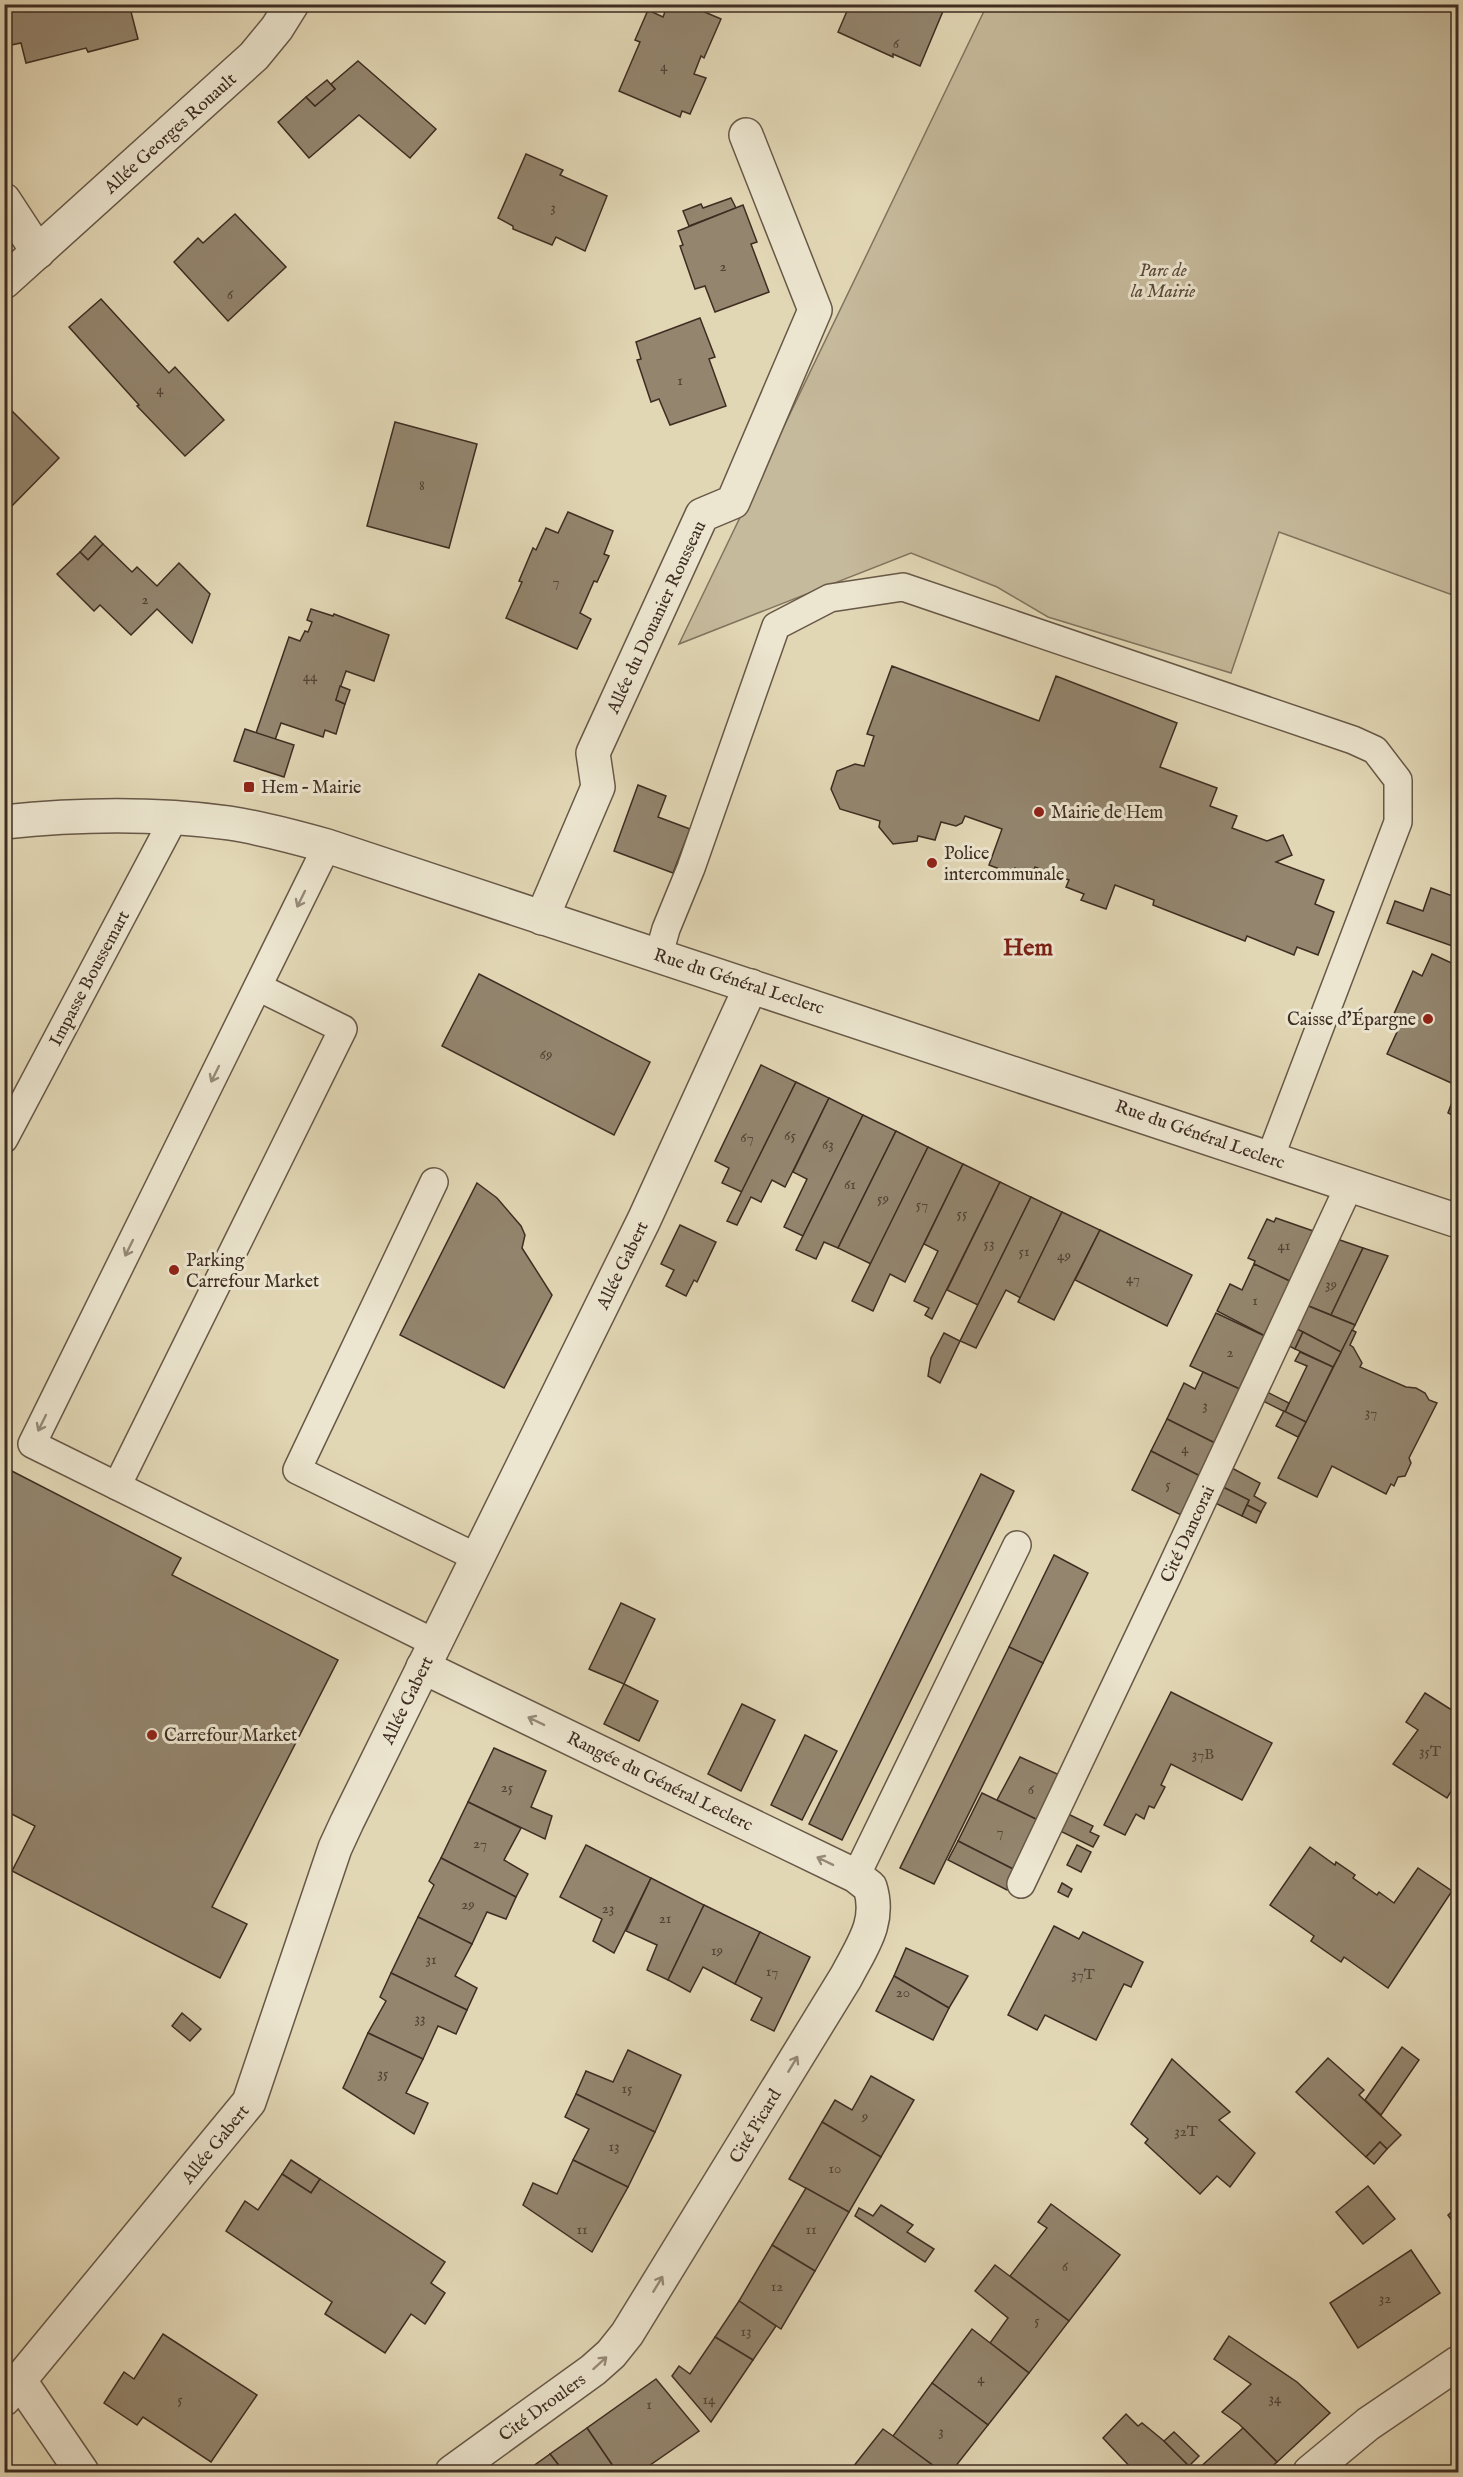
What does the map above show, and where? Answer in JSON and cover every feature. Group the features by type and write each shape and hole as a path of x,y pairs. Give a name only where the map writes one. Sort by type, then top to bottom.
{"street":[{"name":"Allée Georges Rouault","path":"4,282 254,56 277,28 292,4"},
{"name":"Allée du Douanier Rousseau","path":"542,918 598,787 593,753 702,515 733,502 814,310 746,135"},
{"path":"4,200 38,252"},
{"name":"Rue du Général Leclerc","path":"4,822 68,816 174,818 240,825 327,846 542,918 659,954 1458,1221"},
{"name":"Allée Gabert","path":"82,2472 12,2390 249,2102 335,1848 476,1557 644,1220 751,986"},
{"name":"Rangée du Général Leclerc","path":"429,1655 856,1876 870,1887 875,1913"},
{"name":"Cité Picard","path":"627,2334 846,1977 868,1935 875,1913"},
{"name":"Cité Droulers","path":"452,2472 593,2370 627,2334"},
{"path":"1310,2472 1368,2424 1458,2363"}],"lane":[{"path":"659,954 666,929 691,868 776,626 831,598 903,587 1353,740 1375,750 1398,780 1398,822 1270,1158"},
{"name":"Impasse Boussemart","path":"4,1139 174,818"},
{"path":"327,846 32,1444 117,1486 429,1655"},
{"path":"117,1486 343,1029 258,987"},
{"path":"435,1182 297,1470 476,1557"},
{"name":"Cité Dancorai","path":"1021,1884 1350,1184"},
{"path":"856,1876 1017,1545"}],"green space":[{"name":"Parc de la Mairie","path":"987,5 1458,5 1458,597 1279,532 1231,673 1048,617 997,587 911,553 679,644"}],"building":[{"path":"34,4 129,4 138,39 88,52 86,48 26,63 21,43 6,46 4,12"},
{"path":"668,4 686,4 721,19 704,58 701,56 694,74 706,78 690,114 682,111 680,117 619,91 640,42 635,40 648,10 663,17"},
{"path":"850,4 946,4 920,66 893,54 893,57 838,32"},
{"path":"358,61 436,129 410,158 359,115 309,158 278,122 306,97 315,106 335,89 331,84"},
{"path":"327,80 335,89 315,106 306,97"},
{"path":"526,154 563,170 560,175 607,196 585,251 556,237 552,245 513,229 513,226 498,218"},
{"path":"731,198 736,208 689,226 683,211 701,204 703,208"},
{"path":"743,205 757,242 751,244 769,292 715,312 705,286 695,289 680,246 683,245 678,231"},
{"path":"235,214 286,267 228,321 174,262 198,238 203,243"},
{"path":"101,299 169,373 175,367 224,420 185,456 137,406 139,405 69,327"},
{"path":"700,318 715,357 709,359 726,406 670,425 659,399 651,402 637,360 641,359 636,342"},
{"path":"4,403 59,458 4,514"},
{"path":"395,422 477,444 449,548 367,526"},
{"path":"568,512 613,531 604,554 609,556 597,582 594,581 580,613 591,619 577,649 506,618 522,582 519,581 533,548 536,550 546,528 558,533"},
{"path":"95,536 103,544 88,560 80,552"},
{"path":"103,544 132,572 137,567 157,586 179,563 210,594 192,643 157,609 131,635 100,605 94,611 57,574 80,552 88,560"},
{"path":"311,609 333,616 334,614 389,635 374,681 346,671 336,700 345,704 336,734 325,730 323,737 281,723 275,740 256,733 289,637 300,641 305,631 308,632 312,622 307,620"},
{"name":"Mairie de Hem","path":"892,666 1039,721 1056,676 1177,723 1160,767 1217,788 1210,806 1237,816 1232,828 1267,841 1283,835 1292,855 1276,862 1324,880 1315,904 1334,912 1318,955 1297,947 1294,955 1247,936 1245,941 1153,905 1154,900 1115,885 1106,909 1081,900 1084,894 1066,887 1069,880 1035,867 1032,875 1015,868 1013,874 989,865 1002,829 965,816 962,823 956,826 941,822 935,840 918,836 917,841 893,844 879,827 880,821 840,809 831,789 837,771 855,764 864,766 874,736 867,734"},
{"path":"340,686 350,690 345,704 336,700"},
{"path":"245,729 294,745 284,777 234,761"},
{"path":"638,785 666,796 658,817 690,829 673,873 614,851"},
{"path":"1431,888 1458,898 1458,948 1387,923 1395,901 1423,911"},
{"name":"Caisse d'Épargne","path":"1432,954 1458,966 1458,1086 1387,1054 1402,1021 1393,1016 1413,971 1422,976"},
{"path":"479,974 650,1062 614,1135 442,1046"},
{"path":"761,1065 796,1082 742,1192 722,1183 729,1168 715,1161"},
{"path":"796,1082 829,1098 785,1187 772,1180 761,1202 751,1197 737,1225 727,1221"},
{"path":"1458,1086 1458,1118 1448,1113"},
{"path":"829,1098 863,1115 803,1236 784,1227 807,1179 793,1172"},
{"path":"863,1115 896,1131 838,1248 824,1242 816,1259 796,1250"},
{"path":"896,1131 928,1147 871,1264 838,1248"},
{"path":"928,1147 963,1164 905,1282 890,1274 873,1311 852,1301"},
{"path":"963,1164 1000,1182 932,1319 925,1315 929,1308 914,1301 938,1251 924,1244"},
{"path":"1000,1182 1031,1197 978,1305 947,1290"},
{"path":"477,1183 497,1198 521,1226 525,1235 522,1248 552,1295 504,1388 400,1335"},
{"path":"1031,1197 1062,1212 1021,1298 1006,1290 976,1348 960,1341"},
{"path":"1062,1212 1100,1230 1054,1320 1018,1302"},
{"path":"1276,1218 1319,1233 1296,1284 1254,1264 1255,1261 1248,1258 1267,1219 1274,1222"},
{"path":"680,1225 716,1242 697,1282 694,1280 686,1296 666,1286 674,1270 661,1264"},
{"path":"1100,1230 1192,1275 1167,1326 1075,1280"},
{"path":"1337,1239 1363,1248 1331,1315 1306,1305"},
{"path":"1363,1248 1388,1256 1355,1325 1331,1315"},
{"path":"1254,1264 1296,1284 1269,1338 1217,1311 1230,1284 1242,1290"},
{"path":"1306,1305 1355,1325 1341,1352 1295,1328"},
{"path":"1216,1313 1269,1338 1244,1391 1190,1366"},
{"path":"1295,1328 1303,1332 1295,1349 1287,1345"},
{"path":"1352,1330 1356,1332 1350,1345 1362,1363 1360,1367 1406,1387 1416,1388 1425,1393 1429,1400 1437,1403 1409,1458 1411,1463 1405,1476 1398,1477 1394,1486 1391,1484 1386,1494 1332,1466 1317,1497 1278,1478"},
{"path":"1303,1332 1341,1352 1333,1367 1295,1349"},
{"path":"944,1333 960,1341 940,1383 928,1376 931,1358"},
{"path":"1300,1352 1333,1367 1306,1422 1285,1412 1307,1366 1295,1361"},
{"path":"1203,1372 1244,1391 1219,1445 1167,1419 1184,1383 1195,1389"},
{"path":"1265,1391 1289,1403 1285,1412 1261,1400"},
{"path":"1284,1411 1306,1422 1298,1437 1276,1426"},
{"path":"1167,1419 1219,1445 1204,1478 1151,1451"},
{"path":"1151,1451 1204,1478 1187,1518 1132,1490"},
{"name":"Carrefour Market","path":"4,1467 181,1558 172,1575 338,1660 212,1907 247,1924 220,1978 12,1871 35,1826 4,1810"},
{"path":"1230,1467 1260,1483 1254,1496 1266,1503 1261,1512 1247,1505 1249,1500 1221,1486"},
{"path":"981,1474 1014,1491 842,1840 809,1824"},
{"path":"1221,1486 1249,1500 1242,1516 1213,1502"},
{"path":"1247,1505 1261,1512 1256,1523 1242,1516"},
{"path":"1054,1555 1088,1573 1043,1663 1009,1647"},
{"path":"621,1603 655,1619 624,1684 589,1669"},
{"path":"1009,1647 1043,1663 934,1884 900,1868"},
{"path":"624,1684 658,1701 639,1741 604,1724"},
{"path":"1171,1692 1272,1743 1242,1800 1171,1764 1161,1785 1165,1787 1154,1808 1149,1806 1144,1819 1136,1814 1125,1835 1104,1825"},
{"path":"1425,1693 1458,1714 1458,1780 1447,1798 1393,1764 1418,1730 1406,1722"},
{"path":"742,1704 775,1720 741,1791 708,1774"},
{"path":"805,1735 837,1751 802,1820 771,1805"},
{"path":"494,1748 546,1771 531,1807 552,1816 545,1839 468,1802"},
{"path":"1020,1757 1064,1777 1042,1822 997,1800"},
{"path":"982,1793 1042,1822 1017,1871 958,1841"},
{"path":"468,1802 521,1828 504,1860 528,1874 516,1897 441,1858"},
{"path":"1064,1812 1093,1826 1090,1832 1099,1836 1093,1847 1056,1829"},
{"path":"958,1841 1017,1871 1007,1890 948,1860"},
{"path":"586,1845 651,1878 614,1953 593,1941 602,1919 560,1897"},
{"path":"1077,1845 1091,1852 1081,1872 1067,1865"},
{"path":"1310,1847 1335,1865 1336,1862 1355,1875 1353,1878 1377,1895 1379,1892 1394,1903 1418,1868 1452,1891 1388,1988 1344,1957 1341,1962 1311,1941 1314,1936 1270,1905"},
{"path":"441,1858 516,1897 506,1919 487,1912 472,1944 418,1917 434,1885 429,1881"},
{"path":"651,1878 704,1905 668,1980 647,1970 657,1945 626,1931"},
{"path":"1062,1883 1072,1889 1068,1897 1058,1892"},
{"path":"704,1905 760,1932 735,1984 703,1967 690,1992 668,1980"},
{"path":"418,1917 472,1944 455,1976 477,1988 467,2010 391,1973"},
{"path":"1054,1926 1079,1939 1083,1932 1143,1962 1131,1987 1124,1984 1096,2040 1045,2015 1037,2030 1008,2015"},
{"path":"760,1932 810,1957 774,2031 751,2020 762,1998 735,1984"},
{"path":"906,1948 968,1976 949,2008 894,1976"},
{"path":"391,1973 467,2010 456,2034 438,2026 423,2059 368,2033 386,2001 380,1997"},
{"path":"894,1976 949,2008 933,2040 876,2011"},
{"path":"182,2013 201,2029 190,2041 172,2026"},
{"path":"368,2033 423,2059 406,2093 428,2103 414,2134 343,2088"},
{"path":"1402,2047 1419,2060 1381,2115 1365,2100"},
{"path":"628,2050 681,2075 655,2132 576,2094 586,2071 613,2082"},
{"path":"1328,2058 1364,2090 1359,2095 1401,2135 1387,2149 1380,2142 1366,2157 1296,2092"},
{"path":"1172,2059 1230,2112 1219,2120 1255,2153 1230,2187 1217,2176 1200,2194 1145,2143 1148,2139 1131,2124"},
{"path":"871,2076 914,2100 881,2157 822,2122 835,2100 852,2110"},
{"path":"576,2094 655,2132 628,2187 573,2160 589,2129 565,2117"},
{"path":"822,2122 881,2157 849,2212 789,2179"},
{"path":"1380,2142 1387,2149 1374,2164 1366,2157"},
{"path":"291,2160 320,2179 311,2193 282,2174"},
{"path":"573,2160 628,2187 592,2252 523,2205 533,2183 557,2194"},
{"path":"282,2174 311,2193 320,2179 445,2262 431,2283 445,2293 425,2324 411,2314 385,2353 325,2314 332,2302 226,2231 245,2201 258,2210"},
{"path":"1368,2186 1395,2219 1363,2244 1336,2212"},
{"path":"806,2188 849,2212 815,2271 772,2245"},
{"path":"1051,2204 1120,2255 1069,2321 1010,2276 1047,2228 1038,2222"},
{"path":"881,2205 913,2225 907,2232 934,2249 925,2262 855,2216 859,2208 873,2216"},
{"path":"1458,2206 1458,2229 1448,2215"},
{"path":"772,2245 815,2271 781,2329 739,2301"},
{"path":"1411,2250 1440,2293 1358,2348 1330,2303"},
{"path":"995,2265 1069,2321 1029,2373 990,2343 1008,2318 975,2291"},
{"path":"739,2301 776,2326 753,2360 715,2337"},
{"path":"972,2329 1029,2373 988,2425 932,2383"},
{"path":"163,2334 257,2395 211,2462 143,2417 137,2425 104,2403 124,2372 134,2379"},
{"path":"1229,2336 1297,2382 1330,2413 1277,2462 1239,2424 1222,2412 1251,2384 1214,2359"},
{"path":"715,2337 753,2360 711,2422 672,2376 679,2366 690,2374"},
{"path":"656,2379 699,2431 640,2472 617,2472 587,2428"},
{"path":"932,2383 988,2425 951,2472 942,2472 893,2436"},
{"path":"1126,2414 1138,2426 1142,2423 1164,2441 1195,2472 1135,2472 1103,2438"},
{"path":"587,2428 617,2472 564,2472 550,2454"},
{"path":"1243,2428 1277,2462 1266,2472 1195,2472"},
{"path":"883,2429 893,2436 942,2472 849,2472"},
{"path":"1174,2432 1199,2456 1189,2466 1164,2441"},
{"path":"550,2454 564,2472 525,2472"}],"place":[{"name":"Hem – Mairie","path":"249,787"},
{"name":"Mairie de Hem","path":"1039,812"},
{"name":"Police intercommunale","path":"932,863"},
{"name":"Caisse d'Épargne","path":"1428,1019"},
{"name":"Parking Carrefour Market","path":"174,1270"},
{"name":"Carrefour Market","path":"152,1735"}],"district":[{"name":"Hem","path":"1028,947"}]}
